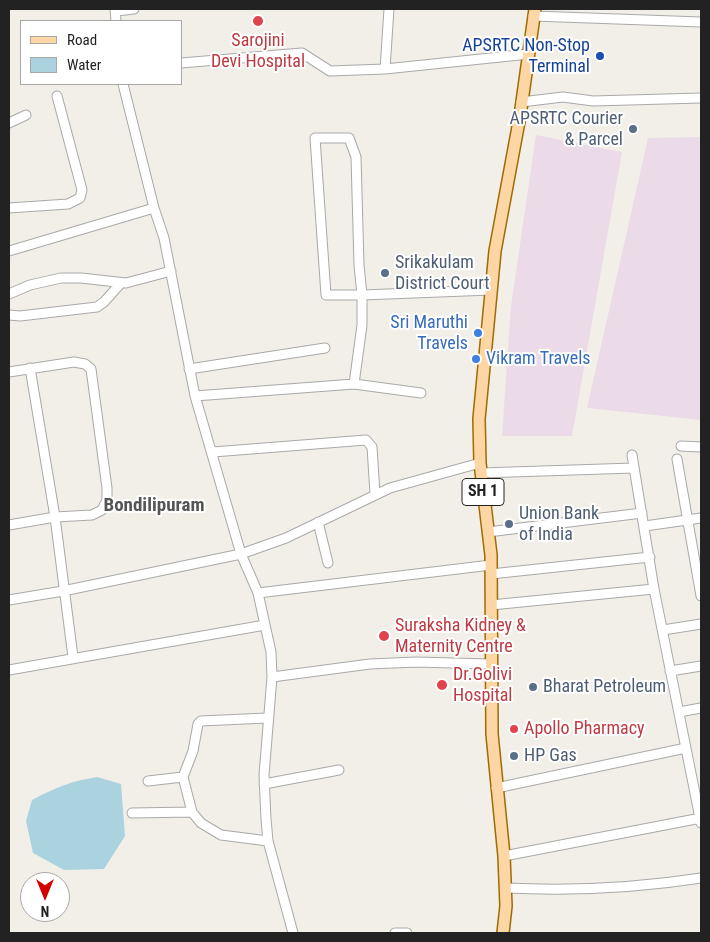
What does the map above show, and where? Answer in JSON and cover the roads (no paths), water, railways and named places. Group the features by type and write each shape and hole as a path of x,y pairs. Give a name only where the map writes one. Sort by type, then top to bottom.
{"main road":[{"name":"SH 1","path":"503,933 506,888 492,734 490,664 491,570 480,468 479,419 491,290 504,196 529,54 534,13"}],"street":[{"path":"116,10 134,9"},
{"path":"385,70 389,9"},
{"path":"534,13 701,22"},
{"path":"182,63 302,53 330,71 385,70 529,54"},
{"path":"123,85 154,208 164,238 195,396 213,452 241,554 258,594 271,652 272,677 267,718 264,784 268,841 293,933"},
{"path":"9,208 68,204 80,198 82,190 57,96"},
{"path":"521,102 563,97 593,101 701,98"},
{"path":"9,124 26,115"},
{"path":"354,384 362,325 362,295 359,265 356,157 349,138 315,138 326,295 362,295 491,290"},
{"path":"9,251 154,208"},
{"path":"9,294 30,285 61,278 81,278 121,283 171,271"},
{"path":"9,315 20,316 97,307 121,283"},
{"path":"189,370 326,348"},
{"path":"9,372 74,362 85,364 93,373 107,488 107,500 102,510 92,515 55,517 9,525"},
{"path":"30,368 55,517 63,591 73,657"},
{"path":"195,396 354,384 421,393"},
{"path":"213,452 366,440 372,447 375,494"},
{"path":"681,446 701,447"},
{"path":"504,856 701,820 654,589 632,455"},
{"path":"677,459 701,596"},
{"path":"9,600 63,591 241,554 286,538 375,494 459,467 634,468"},
{"path":"488,532 642,512"},
{"path":"645,526 701,518"},
{"path":"318,522 328,563"},
{"path":"258,594 491,570 650,557"},
{"path":"491,604 654,589"},
{"path":"662,630 701,624"},
{"path":"9,670 73,657 265,625"},
{"path":"272,677 370,664 416,662 490,664"},
{"path":"670,670 701,666"},
{"path":"679,712 701,708"},
{"path":"267,718 201,720 198,724 193,752 183,777 192,812 201,823 221,835 268,841"},
{"path":"496,788 686,748"},
{"path":"264,784 339,770"},
{"path":"148,781 183,777"},
{"path":"132,812 192,812"},
{"path":"506,888 576,889 662,883 701,878"},
{"path":"395,933 407,933"}],"water":[{"path":"97,777 121,784 125,836 104,869 64,870 33,853 26,821 32,800 63,786"}],"place":[{"name":"Sarojini Devi Hospital","path":"258,21"},
{"name":"APSRTC Non-Stop Terminal","path":"600,56"},
{"name":"APSRTC Courier & Parcel","path":"633,129"},
{"name":"Srikakulam District Court","path":"385,273"},
{"name":"Sri Maruthi Travels","path":"478,333"},
{"name":"Vikram Travels","path":"476,359"},
{"name":"Union Bank of India","path":"509,524"},
{"name":"Suraksha Kidney & Maternity Centre","path":"384,636"},
{"name":"Dr.Golivi Hospital","path":"442,685"},
{"name":"Bharat Petroleum","path":"533,687"},
{"name":"Apollo Pharmacy","path":"514,729"},
{"name":"HP Gas","path":"514,756"}],"district":[{"name":"Bondilipuram","path":"154,506"}]}
